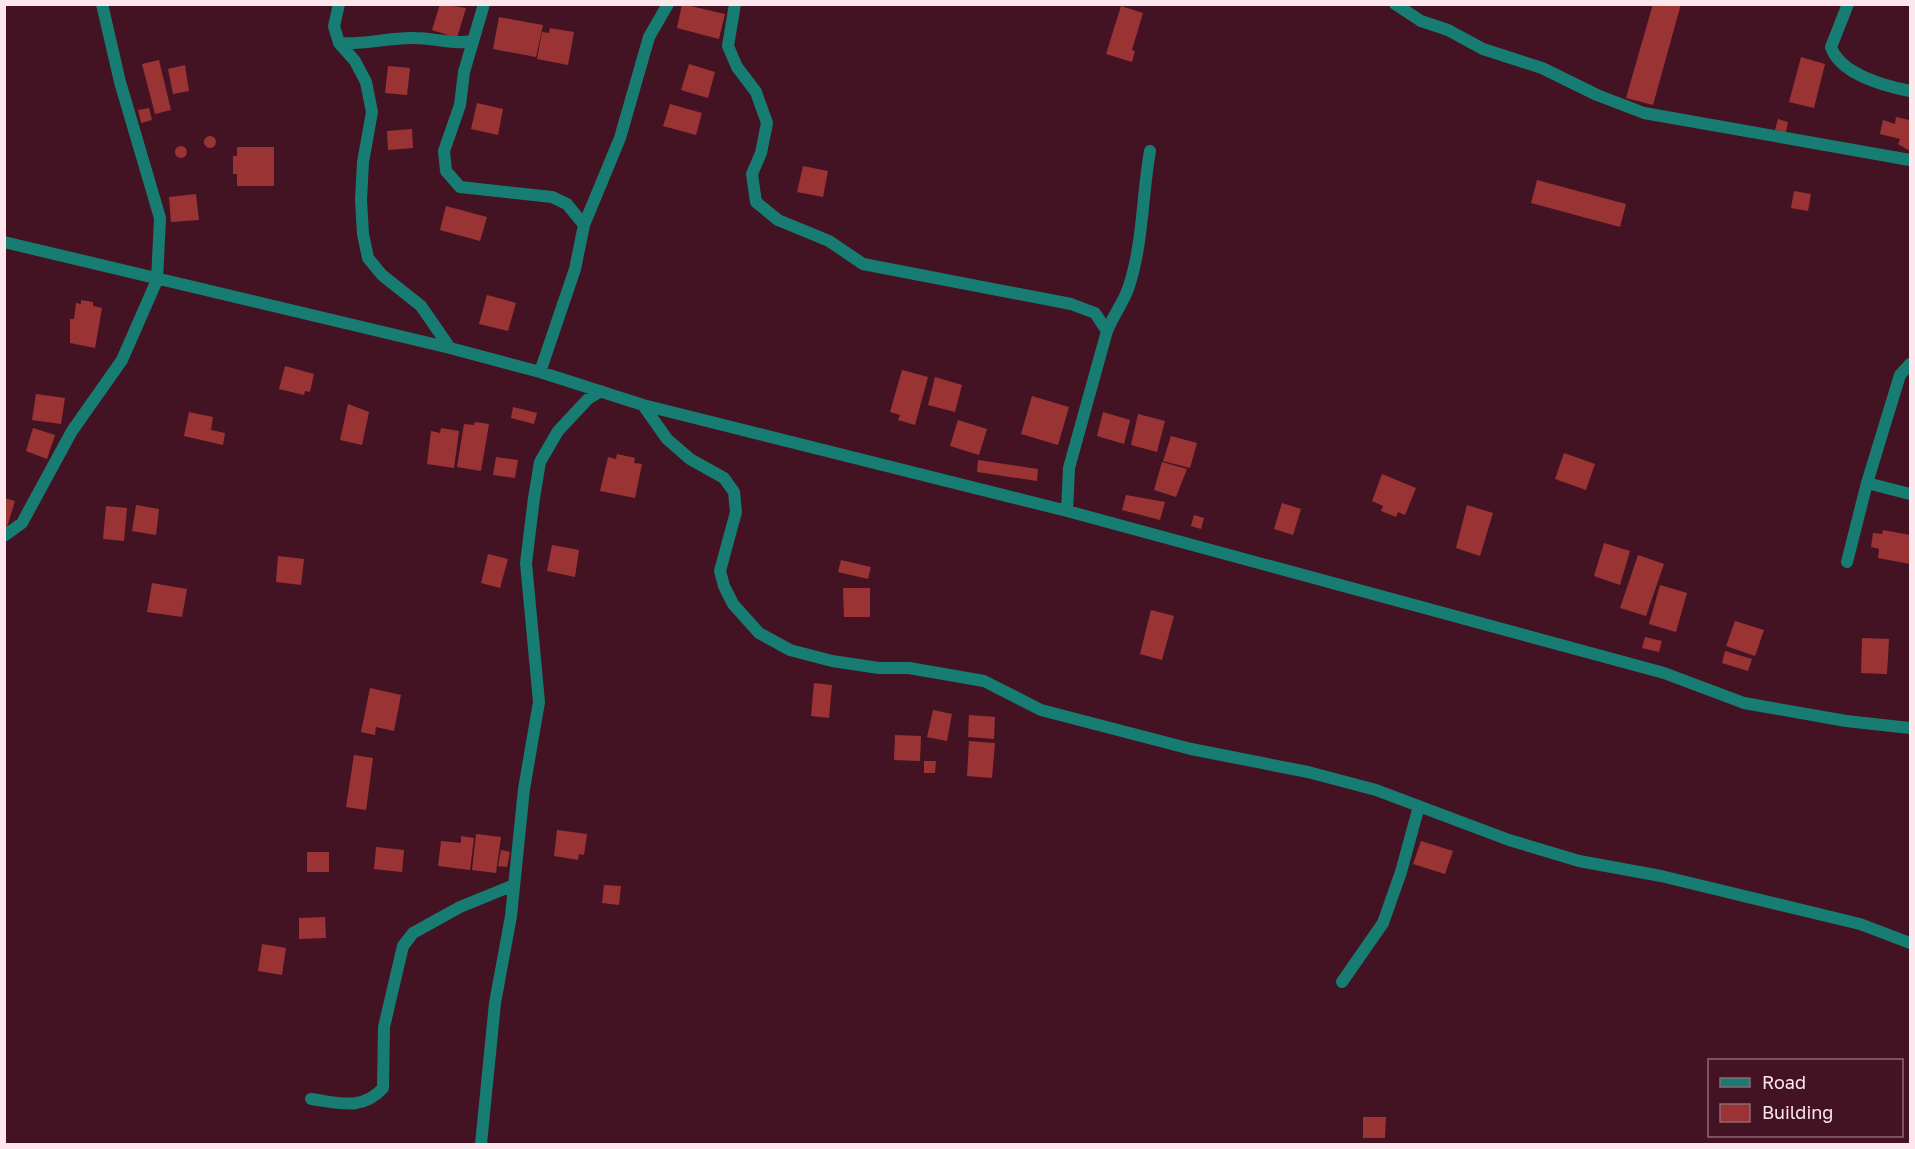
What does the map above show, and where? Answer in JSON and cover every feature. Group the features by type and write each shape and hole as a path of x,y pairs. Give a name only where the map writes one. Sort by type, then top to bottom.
{"street":[{"path":"4,536 22,523 72,431 122,360 156,280 160,218 120,82 102,4"},
{"path":"339,4 333,26 339,43 355,61 366,82 372,112 363,162 361,200 363,234 368,258 382,275 421,306 450,348"},
{"path":"483,4 464,72 460,105 444,151 446,171 460,187 552,197 567,204 584,225"},
{"path":"540,372 575,269 584,225 620,138 649,37 668,4"},
{"path":"735,4 728,46 737,67 756,92 767,123 761,153 752,174 756,201 778,220 830,241 863,264 1071,304 1095,313 1107,331"},
{"path":"1395,4 1421,21 1448,30 1483,49 1542,68 1644,113 1911,160"},
{"path":"1848,4 1831,48 1834,57 1875,83 1911,90"},
{"path":"339,43 355,44 417,38 460,43 472,41"},
{"path":"1067,511 1069,468 1107,331 1127,291 1137,246 1150,151"},
{"path":"4,242 156,280 450,348 540,372 643,405 1067,511 1664,674 1744,703 1846,721 1911,728"},
{"path":"1847,562 1867,483 1900,375 1911,364"},
{"path":"481,1144 495,1003 514,885 524,789 539,702 526,563 540,462 558,431 588,399 601,391"},
{"path":"643,405 667,439 690,459 724,478 734,492 736,512 720,571 724,586 733,604 759,633 790,650 832,661 879,668 909,668 984,681 1041,710 1191,749 1320,775 1376,790 1509,840 1579,861 1661,876 1860,924 1911,943"},
{"path":"1867,483 1911,494"},
{"path":"1342,982 1383,923 1401,872 1419,806"},
{"path":"311,1099 350,1104 372,1100 383,1088 384,1027 403,946 413,933 460,907 514,885"}],"building":[{"path":"440,4 466,8 457,38 432,30"},
{"path":"682,4 725,14 719,39 677,28"},
{"path":"1653,4 1681,4 1653,105 1626,98"},
{"path":"1121,6 1143,13 1132,50 1135,51 1132,62 1106,54"},
{"path":"499,17 543,25 536,57 493,49"},
{"path":"550,28 574,32 568,65 537,59 542,32 549,33"},
{"path":"1801,57 1825,64 1814,108 1789,102"},
{"path":"159,60 171,110 155,114 142,64"},
{"path":"689,64 715,72 708,98 681,90"},
{"path":"185,65 189,91 173,94 168,69"},
{"path":"388,66 410,68 407,95 385,93"},
{"path":"477,103 503,109 498,135 471,129"},
{"path":"670,104 702,113 696,135 663,126"},
{"path":"149,108 152,120 141,123 138,110"},
{"path":"1896,117 1909,120 1910,151 1898,144 1900,139 1880,134 1883,120 1895,124"},
{"path":"1778,119 1788,122 1786,132 1775,130"},
{"path":"412,129 413,148 388,150 387,131"},
{"path":"212,136 216,142 212,148 208,148 204,140"},
{"path":"183,146 187,152 183,158 179,158 175,150"},
{"path":"237,147 274,147 274,186 237,186 237,174 233,174 233,156 237,156"},
{"path":"803,166 828,171 823,197 797,192"},
{"path":"1537,180 1626,204 1620,227 1531,203"},
{"path":"1794,191 1811,194 1808,211 1791,208"},
{"path":"196,194 199,220 171,222 169,197"},
{"path":"446,206 487,217 480,241 440,230"},
{"path":"487,295 516,303 508,331 479,324"},
{"path":"81,300 93,302 93,306 102,308 95,348 70,343 70,319 74,319 76,303 81,304"},
{"path":"285,366 314,374 310,392 305,391 304,395 279,389"},
{"path":"902,370 928,377 915,425 898,420 900,415 890,412"},
{"path":"935,377 962,385 955,412 928,405"},
{"path":"36,394 65,398 61,424 32,420"},
{"path":"1032,396 1069,407 1058,445 1021,434"},
{"path":"348,404 369,412 362,445 340,440"},
{"path":"513,407 537,413 534,424 511,418"},
{"path":"189,412 213,417 211,430 225,433 223,445 184,436"},
{"path":"1103,412 1130,420 1124,444 1097,436"},
{"path":"1138,414 1165,421 1157,452 1131,445"},
{"path":"958,420 987,429 979,455 950,446"},
{"path":"475,422 489,424 481,471 457,467 464,424 474,425"},
{"path":"33,428 55,435 47,459 26,451"},
{"path":"441,428 459,431 454,468 427,464 431,431 440,433"},
{"path":"1171,436 1197,443 1190,468 1163,461"},
{"path":"1564,453 1595,464 1586,490 1555,479"},
{"path":"617,454 635,458 634,463 642,464 635,498 600,491 608,457 616,459"},
{"path":"496,457 518,460 515,478 493,475"},
{"path":"978,460 1038,469 1037,481 977,472"},
{"path":"1162,462 1187,469 1176,497 1154,490"},
{"path":"1382,474 1416,488 1405,515 1398,512 1396,517 1381,511 1383,506 1372,501"},
{"path":"1126,495 1165,502 1160,520 1122,510"},
{"path":"4,498 15,501 7,527 4,526"},
{"path":"1282,503 1301,509 1293,535 1274,529"},
{"path":"136,505 159,509 156,535 132,531"},
{"path":"1467,505 1493,513 1480,556 1456,548"},
{"path":"106,506 127,508 124,541 103,539"},
{"path":"1194,515 1204,518 1201,529 1191,526"},
{"path":"1883,530 1910,535 1910,564 1878,558 1879,549 1871,547 1873,533 1882,534"},
{"path":"1604,543 1630,551 1620,585 1594,576"},
{"path":"552,545 579,550 575,577 547,571"},
{"path":"488,554 508,559 500,588 481,583"},
{"path":"1638,555 1664,564 1646,616 1620,608"},
{"path":"278,556 304,559 301,585 276,582"},
{"path":"841,560 871,567 868,579 838,572"},
{"path":"152,583 187,589 182,617 147,612"},
{"path":"1660,585 1687,593 1676,632 1649,624"},
{"path":"843,588 870,588 870,617 844,617"},
{"path":"1151,610 1174,616 1162,660 1140,654"},
{"path":"1735,621 1764,630 1755,656 1726,646"},
{"path":"1645,637 1662,641 1659,652 1642,648"},
{"path":"1862,638 1889,639 1887,674 1861,673"},
{"path":"1725,651 1752,659 1748,671 1722,663"},
{"path":"814,683 832,685 829,718 811,716"},
{"path":"370,688 401,695 394,731 376,727 375,735 361,732"},
{"path":"933,710 952,714 947,741 927,737"},
{"path":"969,715 995,717 994,739 968,737"},
{"path":"895,735 921,736 920,761 894,760"},
{"path":"969,741 995,743 992,778 967,776"},
{"path":"354,755 373,758 366,810 346,807"},
{"path":"924,761 936,761 935,773 924,773"},
{"path":"557,830 587,834 584,855 579,854 578,860 554,856"},
{"path":"476,834 501,837 496,873 472,870"},
{"path":"461,836 474,838 470,870 438,866 441,841 461,843"},
{"path":"1421,841 1453,851 1445,874 1413,864"},
{"path":"376,847 404,850 402,872 374,869"},
{"path":"501,850 510,852 507,867 498,866"},
{"path":"307,852 329,852 329,872 307,872"},
{"path":"604,885 621,886 619,905 602,903"},
{"path":"325,917 326,938 299,939 299,918"},
{"path":"262,944 286,948 282,975 258,971"},
{"path":"1363,1117 1386,1117 1385,1138 1363,1138"}]}
